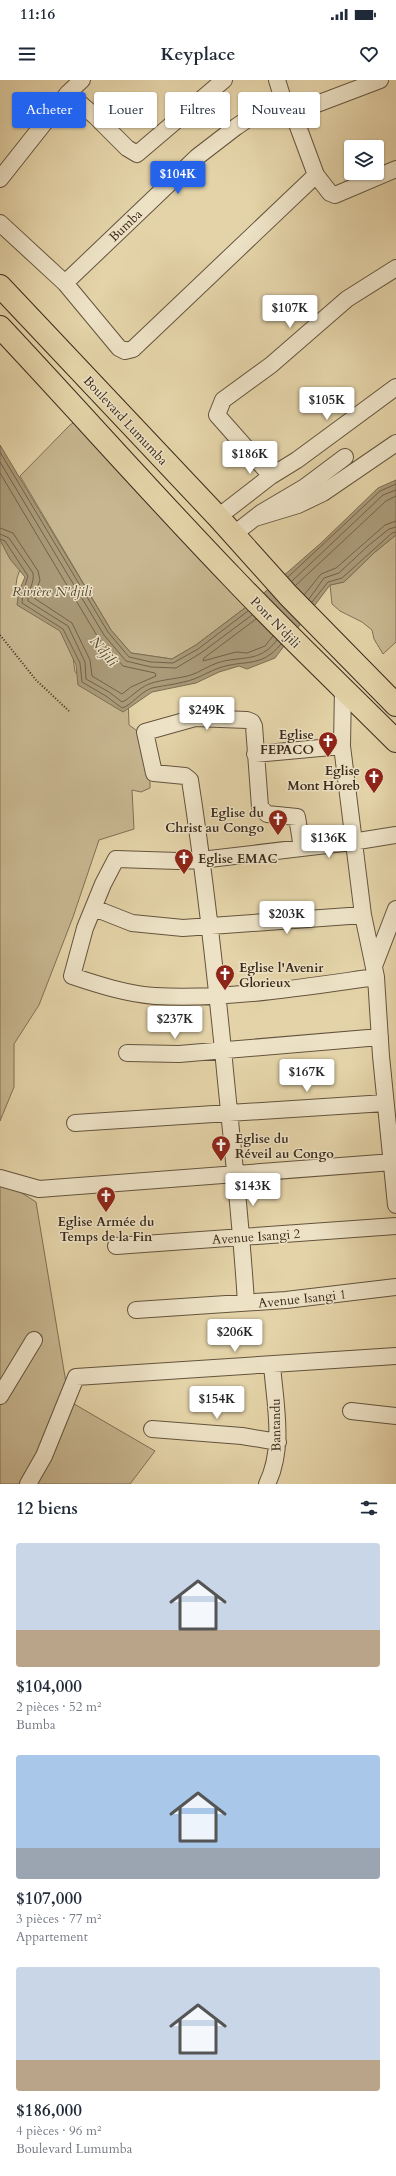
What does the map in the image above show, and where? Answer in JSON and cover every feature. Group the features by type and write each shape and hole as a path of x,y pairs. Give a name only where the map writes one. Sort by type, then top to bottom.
{"highway":[{"name":"Boulevard Lumumba","path":"0,286 234,534 288,595 396,705"},
{"name":"Pont N'djili","path":"0,327 232,577 321,668 343,687"},
{"path":"343,687 396,741"}],"street":[{"path":"69,92 82,80"},
{"path":"86,108 127,148 136,154 224,80"},
{"path":"277,80 281,92"},
{"path":"320,103 380,80"},
{"name":"Bumba","path":"65,283 197,157 238,125"},
{"path":"0,180 41,128"},
{"path":"299,128 316,175 330,193 335,195 396,169"},
{"path":"0,222 65,283 119,348 126,351 133,349 316,175"},
{"path":"271,476 217,415 218,407 223,400 271,365 347,299 396,268"},
{"path":"218,518 271,476 297,460 396,387"},
{"path":"255,518 298,505 323,493 396,444"},
{"path":"234,534 282,499 305,487 345,457"},
{"path":"343,687 342,746 352,842 363,915 375,972 385,1103 394,1163 396,1205"},
{"path":"246,1303 242,1238 218,994 190,780 185,776 157,775 154,773 145,732 195,718 247,720 252,722 254,726 260,808 262,812 267,814 297,817 302,848"},
{"path":"255,754 342,746"},
{"path":"375,972 293,988 218,994 155,996 102,986 72,976 78,948 103,884 116,859 178,861 201,860 352,842 396,835"},
{"path":"94,908 132,923 183,928 363,915"},
{"path":"375,972 396,909"},
{"path":"128,1053 155,1055 380,1038"},
{"path":"381,1056 396,1061"},
{"path":"75,1123 385,1103"},
{"path":"0,1178 39,1189 137,1183 235,1173 394,1163"},
{"name":"Avenue Isangi 2","path":"116,1246 396,1226"},
{"name":"Avenue Isangi 1","path":"136,1310 320,1297 396,1287"},
{"path":"0,1396 34,1340"},
{"path":"28,1484 44,1456 76,1377 396,1356"},
{"name":"Bantandu","path":"267,1484 274,1470 278,1442 272,1365"},
{"path":"351,1411 396,1416"},
{"path":"152,1429 242,1436 278,1442"}],"path":[{"path":"0,635 36,680 69,711"}],"shaded area":[{"path":"79,419 258,598 196,645 172,659 131,653 111,630 20,476 70,425"},
{"path":"0,532 22,564 17,578 15,592 57,618 73,657 75,672 102,686 128,696 129,725 140,733 150,766 150,788 141,792 132,790 134,829 99,840 73,917 39,1005 14,1044 14,1087 0,1121"},
{"path":"396,535 396,642 383,654 374,639 372,630 362,622 340,611 332,604 330,585 344,582 375,552"},
{"path":"0,1179 36,1202 69,1401 155,1451 130,1484 0,1484"}],"water":[{"name":"Rivière N'djili","path":"0,445 111,630 131,653 172,659 196,645 258,598 321,543 378,488 396,480 396,535 375,552 344,582 330,585 275,658 247,669 239,666 219,672 196,683 152,692 123,712 78,685 76,665 60,631 17,605 19,591 25,577 10,559 0,540"}],"place":[{"name":"Eglise FEPACO","path":"328,758"},
{"name":"Eglise Mont Horeb","path":"374,794"},
{"name":"Eglise du Christ au Congo","path":"278,836"},
{"name":"Eglise EMAC","path":"184,875"},
{"name":"Eglise l'Avenir Glorieux","path":"225,991"},
{"name":"Eglise du Réveil au Congo","path":"221,1162"},
{"name":"Eglise Armée du Temps de la Fin","path":"106,1213"}],"water label":[{"name":"Ndjili","path":"104,651"}]}
